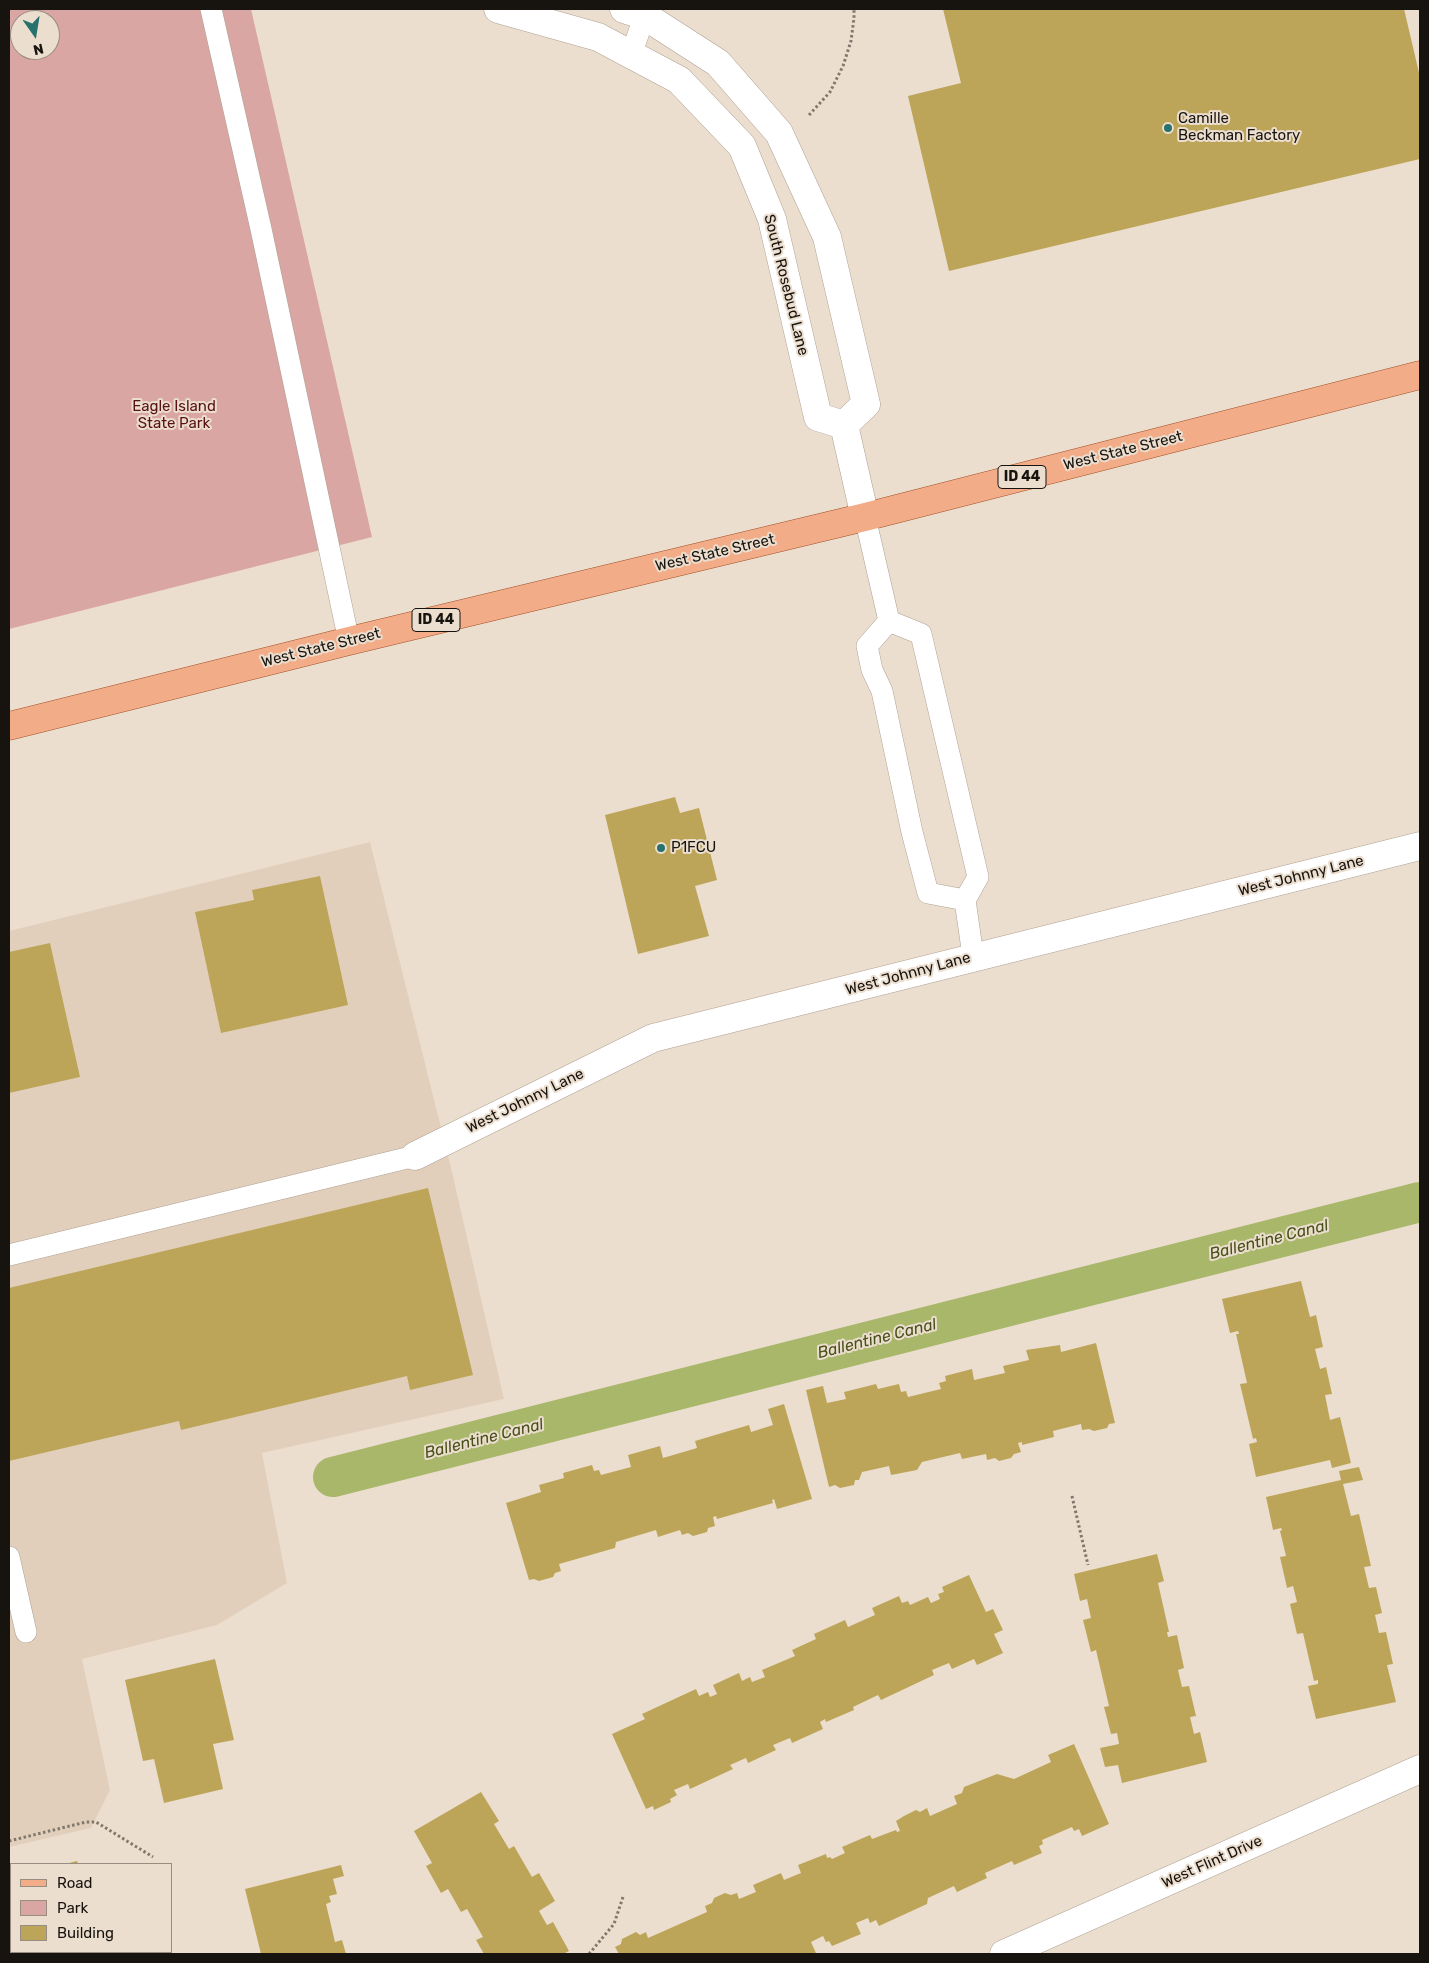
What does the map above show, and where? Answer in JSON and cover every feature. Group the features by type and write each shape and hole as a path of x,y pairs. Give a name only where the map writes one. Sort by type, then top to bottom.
{"main road":[{"name":"West State Street","path":"9,726 349,641 865,517 1420,375"}],"street":[{"name":"South Rosebud Lane","path":"498,9 598,37 680,80 742,146 772,219 818,417 844,426"},
{"path":"639,11 718,63 779,133 827,237 866,404 844,426 865,517"},
{"name":"West Johnny Lane","path":"415,1156 653,1038 973,956 1420,846"},
{"name":"West Flint Drive","path":"1004,1954 1420,1769"}],"lane":[{"path":"211,9 263,239 349,641"},
{"path":"631,55 639,11"},
{"path":"865,517 889,621"},
{"path":"889,621 867,646 872,670 882,690 912,832 928,893 965,900"},
{"path":"889,621 920,634 978,877 965,900 973,956"},
{"path":"9,1255 415,1156"},
{"path":"9,1557 26,1632"}],"path":[{"path":"807,117 830,92 843,66 851,41 854,9"},
{"path":"1072,1496 1088,1565"},
{"path":"9,1841 86,1822 96,1822 153,1857"},
{"path":"589,1954 614,1924 623,1896"}],"shaded area":[{"path":"370,842 452,1172 504,1399 262,1453 287,1583 217,1625 82,1659 110,1790 91,1828 9,1847 9,931"}],"green space":[{"name":"Eagle Island State Park","path":"9,9 251,9 372,537 9,629"}],"building":[{"name":"Camille Beckman Factory","path":"943,9 1404,9 1420,77 1420,159 949,271 908,96 961,83"},
{"name":"P1FCU","path":"675,797 680,813 699,808 717,880 695,886 709,936 638,954 605,815"},
{"path":"320,876 348,1005 221,1033 195,912 254,900 252,890"},
{"path":"50,943 80,1077 9,1093 9,952"},
{"path":"428,1188 473,1375 410,1390 407,1376 181,1430 179,1421 9,1461 9,1288"},
{"path":"1301,1281 1310,1317 1316,1315 1323,1347 1315,1349 1320,1369 1326,1367 1332,1394 1325,1395 1330,1420 1340,1417 1351,1463 1332,1468 1330,1460 1256,1477 1249,1444 1257,1442 1256,1438 1253,1439 1240,1384 1247,1383 1236,1334 1239,1334 1238,1331 1230,1333 1222,1299"},
{"path":"1096,1343 1115,1423 1109,1424 1107,1428 1094,1431 1089,1429 1082,1430 1081,1424 1053,1431 1054,1437 1022,1445 1022,1442 1018,1443 1021,1452 1014,1454 1011,1458 999,1461 995,1458 987,1460 986,1454 962,1459 960,1453 922,1462 917,1470 891,1475 889,1466 862,1472 859,1480 855,1480 854,1485 840,1488 835,1485 829,1487 806,1390 823,1386 827,1403 846,1399 844,1392 876,1384 878,1389 899,1384 901,1392 906,1391 908,1397 941,1389 939,1383 946,1381 945,1376 972,1369 974,1380 1005,1373 1003,1366 1029,1360 1026,1350 1060,1345 1061,1352"},
{"path":"784,1404 812,1499 777,1509 774,1499 772,1500 773,1503 717,1519 716,1516 713,1517 715,1526 708,1528 707,1532 693,1536 688,1533 682,1535 680,1530 658,1537 656,1530 616,1542 615,1548 559,1564 561,1571 555,1573 553,1577 539,1581 529,1580 506,1503 541,1492 539,1485 564,1478 563,1473 592,1465 594,1471 599,1470 601,1475 631,1467 628,1455 660,1446 663,1458 697,1448 695,1441 749,1425 751,1432 773,1425 768,1409"},
{"path":"1359,1467 1363,1480 1343,1484 1351,1516 1359,1514 1371,1566 1364,1567 1369,1588 1376,1587 1382,1613 1375,1615 1379,1633 1386,1632 1393,1664 1387,1665 1396,1702 1316,1719 1308,1686 1318,1684 1318,1680 1314,1681 1303,1633 1297,1634 1290,1604 1297,1602 1293,1586 1287,1588 1280,1557 1286,1556 1280,1531 1282,1530 1281,1528 1273,1530 1266,1497 1341,1480 1339,1471"},
{"path":"1157,1554 1164,1581 1158,1583 1169,1632 1167,1632 1168,1637 1177,1635 1184,1668 1178,1670 1182,1687 1189,1686 1196,1716 1190,1717 1194,1734 1200,1732 1207,1762 1122,1783 1118,1765 1105,1767 1100,1748 1119,1744 1117,1733 1111,1734 1104,1707 1109,1706 1096,1650 1091,1652 1083,1620 1091,1618 1087,1599 1080,1601 1074,1574"},
{"path":"969,1575 986,1612 993,1609 1003,1630 994,1634 1003,1653 977,1665 974,1659 952,1669 949,1663 932,1670 934,1675 881,1700 878,1695 853,1707 854,1710 826,1722 825,1719 820,1722 823,1729 792,1743 790,1738 773,1745 776,1750 748,1763 746,1758 730,1765 733,1769 690,1789 688,1784 674,1790 677,1795 670,1799 671,1802 654,1810 653,1806 646,1809 612,1734 645,1719 642,1714 696,1689 699,1696 708,1692 710,1697 717,1694 713,1685 739,1673 742,1681 750,1677 752,1682 765,1677 762,1670 795,1656 792,1650 816,1639 814,1634 845,1620 848,1627 875,1615 872,1608 899,1596 902,1603 908,1601 910,1605 928,1597 931,1603 940,1599 938,1594 944,1592 942,1587"},
{"path":"215,1659 234,1740 213,1744 223,1789 164,1803 154,1759 143,1761 125,1680"},
{"path":"1074,1744 1109,1824 1082,1836 1079,1829 1074,1831 1072,1827 1042,1840 1043,1844 1039,1846 1042,1853 1014,1865 1012,1861 985,1873 987,1878 957,1892 954,1886 928,1898 927,1904 879,1926 876,1920 870,1923 868,1918 856,1923 861,1934 832,1946 829,1941 826,1942 823,1936 811,1942 816,1953 814,1954 619,1954 615,1947 621,1944 622,1939 636,1932 640,1935 646,1932 648,1938 707,1912 705,1906 712,1903 714,1898 725,1893 731,1895 737,1893 739,1899 756,1892 753,1885 781,1873 784,1880 801,1873 798,1865 826,1854 827,1858 830,1857 832,1859 845,1853 842,1847 870,1835 872,1839 896,1830 897,1832 900,1831 896,1821 916,1810 920,1812 927,1808 930,1816 957,1804 954,1796 962,1793 964,1787 997,1774 1014,1779 1051,1762 1048,1755"},
{"path":"481,1792 499,1821 494,1824 509,1849 514,1846 532,1877 539,1873 555,1901 539,1911 547,1925 553,1922 569,1951 563,1954 484,1954 476,1940 483,1937 467,1909 461,1912 448,1889 441,1893 426,1866 432,1863 414,1831"},
{"path":"341,1865 344,1876 333,1879 337,1894 329,1896 331,1902 326,1904 335,1942 342,1940 346,1954 261,1954 245,1889"},
{"path":"10,1876 10,1948 9,1948"},
{"path":"16,1953 98,1954 17,1954"}],"waterway":[{"name":"Ballentine Canal","path":"333,1477 1420,1202"}],"place":[{"name":"Camille Beckman Factory","path":"1168,128"},
{"name":"P1FCU","path":"661,848"}]}
